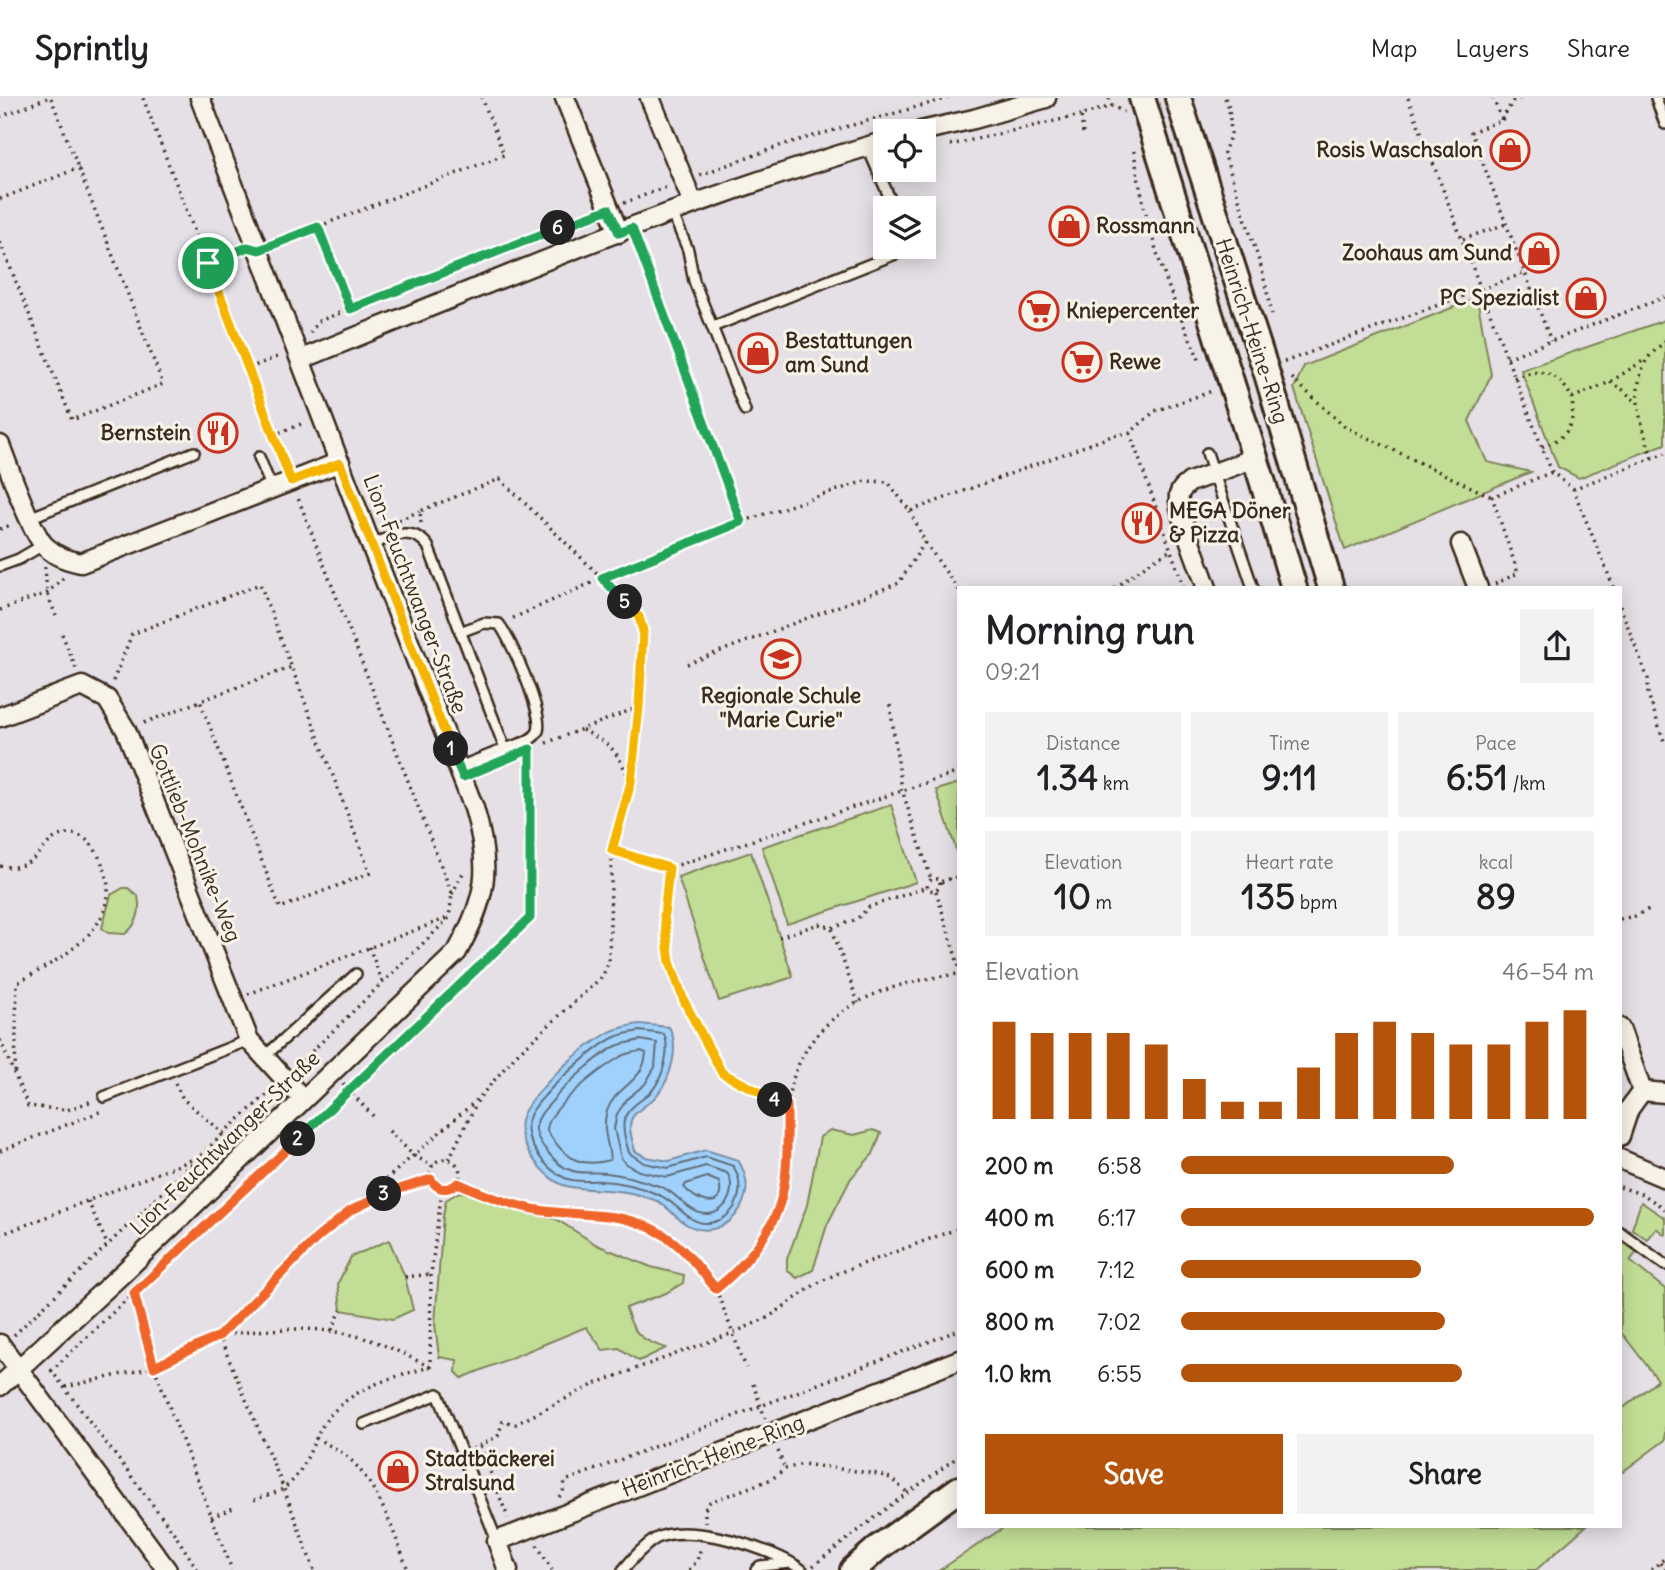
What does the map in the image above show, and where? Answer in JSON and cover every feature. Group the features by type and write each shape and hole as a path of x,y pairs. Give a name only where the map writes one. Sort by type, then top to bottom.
{"main road":[{"name":"Heinrich-Heine-Ring","path":"1178,98 1267,374 1328,577"},
{"name":"Heinrich-Heine-Ring","path":"1136,107 1264,483 1293,586"},
{"name":"Heinrich-Heine-Ring","path":"1255,458 1269,453 1274,457 1301,528 1328,577"},
{"name":"Heinrich-Heine-Ring","path":"1264,483 1294,538 1310,586"},
{"path":"853,1570 878,1548 957,1490"}],"street":[{"name":"Lion-Feuchtwanger-Straße","path":"0,1386 457,952 482,899 486,871 482,836 459,767 370,545 300,354 200,98"},
{"path":"565,98 623,239"},
{"path":"650,98 692,203"},
{"path":"936,127 1025,101 1046,98"},
{"path":"300,354 623,239 675,218 692,203 873,144"},
{"path":"0,445 29,518 43,545 63,559 81,563 340,463"},
{"path":"1206,586 1181,509 1179,494 1190,482 1255,458"},
{"path":"1461,544 1477,586"},
{"path":"0,717 82,686 107,699"},
{"name":"Gottlieb-Mohnike-Weg","path":"107,699 126,730 249,1041 303,1099"},
{"path":"1622,1033 1643,1091"},
{"path":"1622,1124 1625,1105 1643,1091 1665,1093"},
{"path":"1622,1160 1665,1178"},
{"path":"6,1339 18,1370 167,1570"},
{"name":"Heinrich-Heine-Ring","path":"494,1533 524,1530 957,1361"},
{"path":"494,1533 508,1570"}],"lane":[{"path":"1656,98 1665,124"},
{"path":"867,146 889,196"},
{"path":"675,218 693,264 694,281 745,410"},
{"path":"712,327 883,259"},
{"path":"29,518 194,453"},
{"path":"1207,453 1252,586"},
{"path":"259,457 272,489"},
{"path":"370,545 397,534 411,533 428,546 505,749"},
{"path":"0,566 43,545"},
{"path":"459,767 533,738 538,729 539,715 509,637 499,624 484,623 460,632"},
{"path":"264,1057 356,974"},
{"path":"104,1097 249,1041"},
{"path":"1622,1233 1665,1265"},
{"path":"364,1424 438,1394 494,1533"},
{"path":"623,1570 656,1538 678,1534 745,1544 793,1563 802,1570"},
{"path":"756,1570 760,1566 793,1563"}],"path":[{"path":"0,117 49,98 163,384 72,420 0,242"},
{"path":"6,1339 223,1133 284,1079 449,918 452,894 143,98"},
{"path":"208,263 248,247 259,250 505,155 482,98"},
{"path":"249,368 300,354 319,321 683,180 785,144 949,98"},
{"path":"1110,98 1112,106"},
{"path":"1225,98 1229,107 1231,133 1224,153 1262,270 1274,323"},
{"path":"1408,98 1463,239 1479,290 1552,472 1573,489 1613,586"},
{"path":"1493,98 1502,120"},
{"path":"1521,98 1513,101 1502,120 1471,132 1551,341"},
{"path":"944,146 1002,135 1112,106 1136,107"},
{"path":"1081,115 1083,133"},
{"path":"1133,148 1147,224 1181,322 1203,368"},
{"path":"0,199 79,168"},
{"path":"623,239 637,240 675,218"},
{"path":"1463,239 1506,224"},
{"path":"318,227 350,309"},
{"path":"637,240 741,522"},
{"path":"1280,354 1283,363 1525,273"},
{"path":"1507,358 1665,297"},
{"path":"1572,398 1610,382 1646,359 1665,341"},
{"path":"1636,403 1646,359"},
{"path":"1514,377 1542,371 1553,375 1565,385 1572,398 1574,415 1568,431 1555,442 1542,447"},
{"path":"1292,378 1345,427 1492,497 1518,573 1491,586"},
{"path":"1610,382 1636,403 1652,458"},
{"path":"911,512 1112,436 1130,433 1155,411 1187,399"},
{"path":"1130,433 1183,586"},
{"path":"1573,489 1665,453"},
{"path":"1492,497 1552,472"},
{"path":"219,1336 317,1238 479,1098 516,1056 602,977 609,961 612,850 631,782 639,707 643,631 639,617 500,479 391,523"},
{"path":"499,624 602,578 741,522 865,481 888,482 911,512 925,542 957,588"},
{"path":"420,511 422,539"},
{"path":"687,664 899,583 925,542"},
{"path":"1118,586 1171,550"},
{"path":"0,610 47,593 81,563"},
{"path":"107,699 132,634 260,584 370,873 280,908 200,701"},
{"path":"47,593 55,616"},
{"path":"1622,611 1647,679 1648,694 1665,744"},
{"path":"62,634 82,686"},
{"path":"126,730 292,667"},
{"path":"779,937 819,923 832,928 857,919 869,907 927,887 931,878 902,790 890,705"},
{"path":"543,744 639,707"},
{"path":"582,730 603,740 618,753 631,782"},
{"path":"51,1371 530,918 530,749 519,754"},
{"path":"612,850 669,868 957,773"},
{"path":"0,866 19,867 29,863 54,839 68,834 80,835 91,843 106,878 107,897 93,932 76,947 17,983 15,1076"},
{"path":"669,868 664,916 670,962 684,1001 722,1073 787,1105"},
{"path":"940,882 957,877"},
{"path":"931,878 940,882"},
{"path":"936,891 940,882"},
{"path":"927,887 936,891"},
{"path":"936,891 957,960"},
{"path":"1622,919 1651,908"},
{"path":"233,1000 449,918"},
{"path":"832,928 858,1003"},
{"path":"369,947 382,982"},
{"path":"716,1289 758,1244 779,1206 786,1165 787,1105 796,1072 811,1041 828,1022 858,1003 909,983 957,974"},
{"path":"0,1040 28,1106 67,1110 104,1097"},
{"path":"187,1079 175,1083 183,1099 223,1133"},
{"path":"350,1091 375,1118"},
{"path":"449,1159 479,1098"},
{"path":"0,1151 112,1107"},
{"path":"389,1131 413,1155 433,1166"},
{"path":"0,1234 198,1157"},
{"path":"443,1159 455,1163 460,1169 458,1183 452,1188 437,1187 431,1179 433,1166 443,1159"},
{"path":"350,1211 392,1190 431,1179"},
{"path":"458,1183 533,1209 616,1216 645,1225 667,1237 716,1289 746,1368"},
{"path":"1622,1188 1644,1195 1665,1209"},
{"path":"430,1367 431,1274 442,1189"},
{"path":"88,1201 107,1244"},
{"path":"462,1453 498,1436 503,1421 516,1424 597,1383 769,1318 816,1284 836,1274 957,1229"},
{"path":"405,1276 431,1274"},
{"path":"134,1293 154,1367 232,1570"},
{"path":"332,1330 341,1310"},
{"path":"65,1387 154,1367 219,1336 274,1328 332,1330 362,1337 430,1367"},
{"path":"558,1499 563,1492 565,1481 957,1331"},
{"path":"219,1336 284,1489 314,1570"},
{"path":"6,1339 21,1337 37,1353 174,1533 198,1570"},
{"path":"254,1500 284,1489 298,1473 331,1413 356,1392 389,1378 430,1367"},
{"path":"753,1384 771,1433"},
{"path":"316,1438 347,1456 368,1480 385,1511 408,1570"},
{"path":"480,1446 508,1518 494,1533"},
{"path":"808,1570 957,1457"},
{"path":"690,1570 697,1561 705,1536 705,1509 710,1502 772,1479 791,1466 803,1464 878,1474 890,1478 908,1493"},
{"path":"211,1517 236,1507"},
{"path":"524,1530 535,1542 552,1570"},
{"path":"1651,1570 1665,1559"},
{"path":"1660,1563 1665,1569"}],"green space":[{"path":"1477,298 1491,375 1469,421 1487,462 1531,472 1345,550 1294,388 1304,366"},
{"path":"1665,320 1665,444 1579,478 1558,467 1521,370"},
{"path":"957,784 957,852 936,790"},
{"path":"891,805 916,882 787,924 762,847"},
{"path":"751,852 793,977 719,1001 678,877"},
{"path":"128,888 138,896 138,917 125,934 108,933 102,928 111,895"},
{"path":"830,1130 854,1135 873,1130 881,1133 873,1154 851,1178 827,1225 813,1270 797,1278 787,1270 787,1259 807,1205 820,1137"},
{"path":"459,1192 471,1193 527,1213 556,1219 597,1245 651,1267 684,1275 683,1283 666,1293 626,1308 631,1324 639,1335 666,1348 639,1361 619,1348 603,1350 586,1327 462,1378 456,1372 457,1360 439,1357 435,1324 443,1216 446,1200"},
{"path":"1641,1202 1665,1218 1665,1235 1656,1228 1647,1239 1632,1229"},
{"path":"1622,1233 1641,1246 1630,1261 1665,1289 1665,1440 1622,1472 1622,1409 1658,1380 1622,1333"},
{"path":"389,1240 405,1277 413,1310 393,1319 341,1310 338,1283 351,1257"},
{"path":"1003,1528 1584,1528 1536,1570 940,1570"}],"water":[{"path":"639,1024 669,1027 674,1053 662,1088 632,1118 630,1130 635,1151 646,1157 669,1161 706,1150 738,1160 746,1178 745,1196 735,1216 716,1228 694,1228 661,1203 638,1195 563,1185 539,1166 526,1147 522,1136 522,1117 547,1083 572,1059 608,1033"}],"place":[{"name":"Rosis Waschsalon","path":"1510,150"},
{"name":"Rossmann","path":"1069,226"},
{"name":"Zoohaus am Sund","path":"1539,253"},
{"name":"PC Spezialist","path":"1586,298"},
{"name":"Kniepercenter","path":"1039,311"},
{"name":"Bestattungen am Sund","path":"758,353"},
{"name":"Rewe","path":"1082,362"},
{"name":"Bernstein","path":"218,433"},
{"name":"MEGA Döner & Pizza","path":"1142,523"},
{"name":"Regionale Schule \"Marie Curie\"","path":"781,659"},
{"name":"Stadtbäckerei Stralsund","path":"398,1471"}],"route":[{"path":"609,209 619,233 632,228 741,522 602,578 639,617 643,631 631,782 612,850 669,868 664,916 670,962 684,1001 722,1073 787,1105 786,1165 779,1206 758,1244 731,1277 716,1289 687,1255 667,1237 645,1225 616,1216 544,1211 521,1206 458,1183 452,1188 442,1189 431,1179 392,1190 350,1211 317,1238 219,1336 154,1367 134,1293 530,918 530,749 463,777 340,463 291,481 208,263 248,247 259,250 318,227 350,309 609,209"}]}
